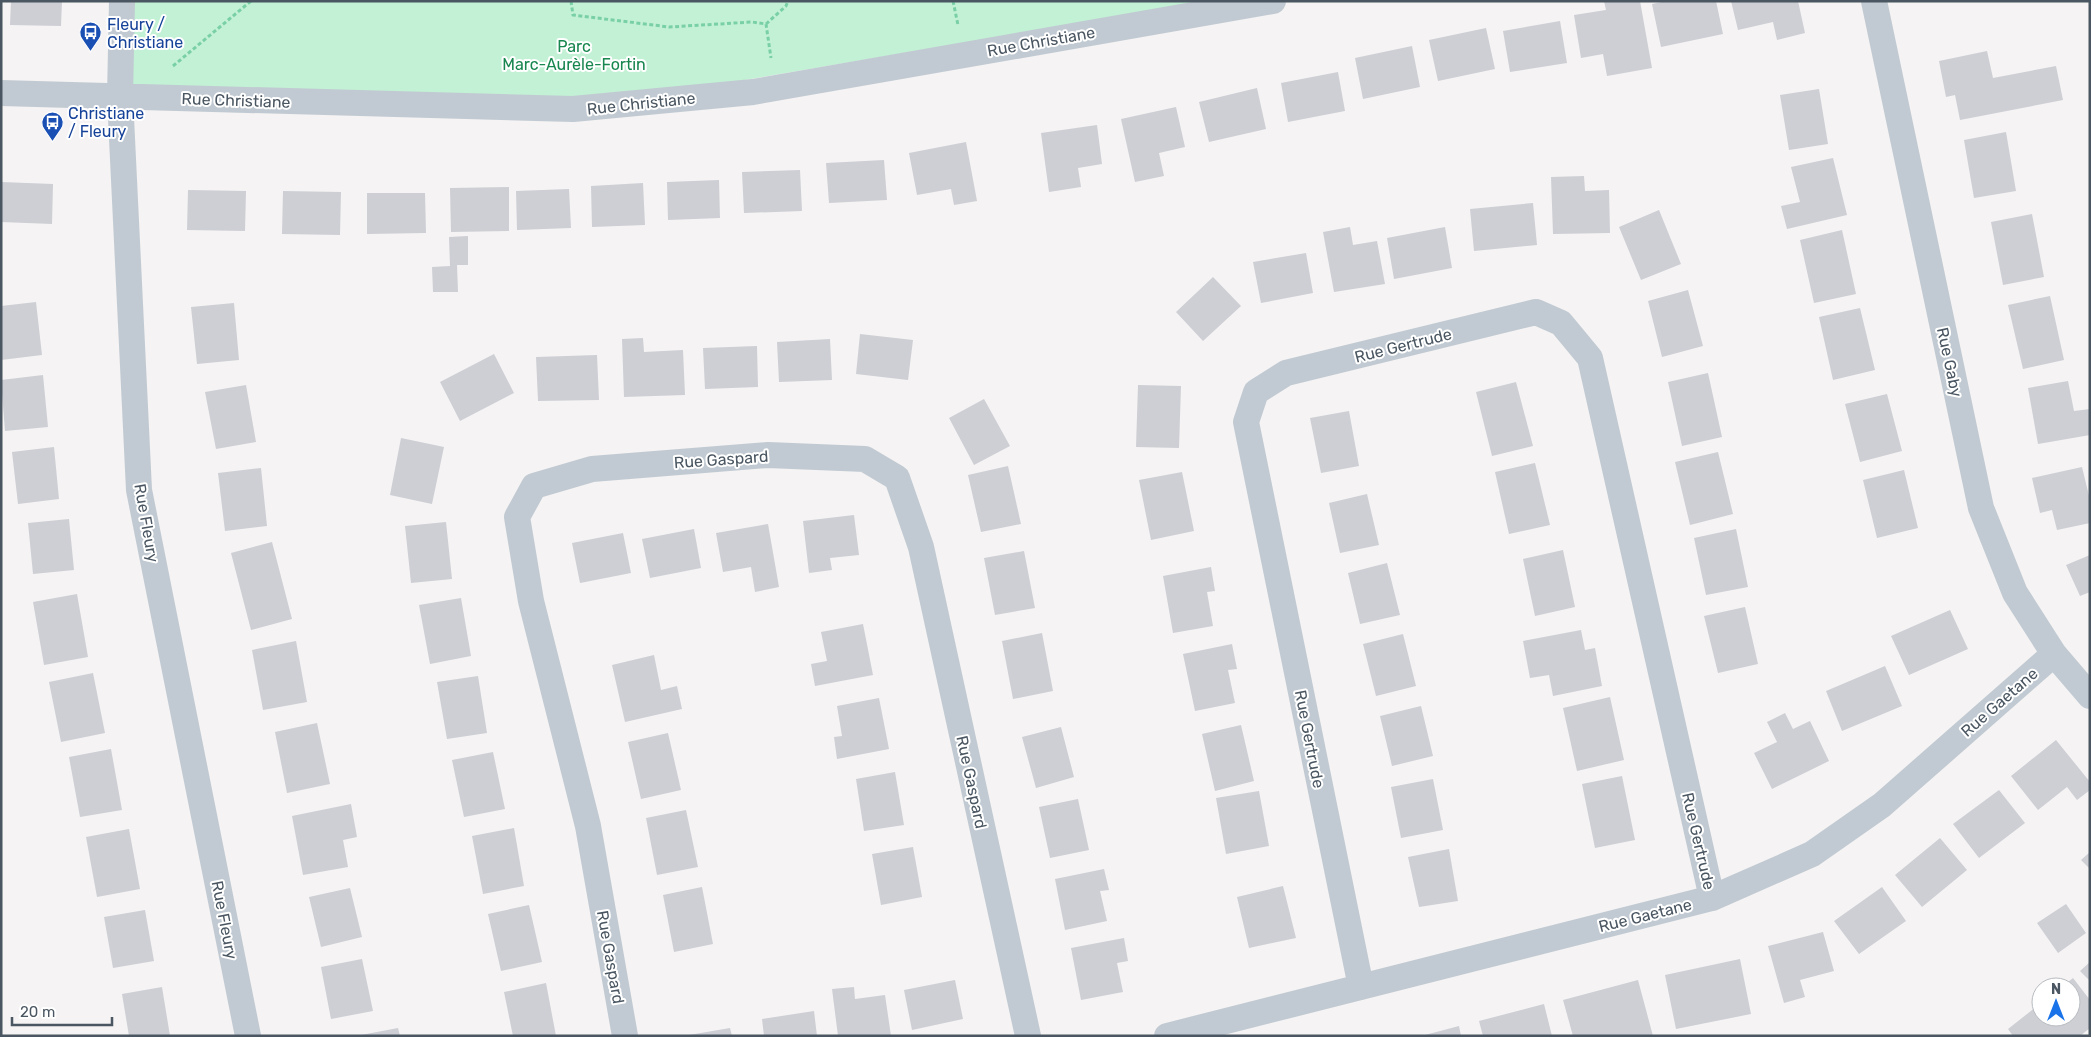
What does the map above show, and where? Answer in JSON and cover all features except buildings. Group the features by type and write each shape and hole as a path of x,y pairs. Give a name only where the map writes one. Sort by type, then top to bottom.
{"street":[{"name":"Rue Fleury","path":"122,1 120,97 140,490 248,1036"},
{"name":"Rue Christiane","path":"1,93 573,109 753,92 1273,1"},
{"name":"Rue Gaby","path":"1874,1 1981,508 2015,593 2054,654 2090,696"},
{"name":"Rue Gertrude","path":"1361,987 1246,422 1256,392 1286,373 1536,312 1561,323 1590,358 1712,898"},
{"name":"Rue Gaspard","path":"625,1036 588,826 531,601 517,518 534,486 592,469 768,455 865,459 897,478 921,547 1028,1036"},
{"name":"Rue Gaetane","path":"1167,1036 1712,898 1812,854 1882,805 2054,654"}],"path":[{"path":"171,68 251,1"},
{"path":"571,1 573,15 669,27 752,22 766,24"},
{"path":"766,24 786,6 788,1"},
{"path":"766,24 771,54"}],"green space":[{"name":"Parc Marc-Aurèle-Fortin","path":"122,1 1212,1 573,109 120,97"}],"place":[{"name":"Fleury / Christiane","path":"91,52"},
{"name":"Christiane / Fleury","path":"52,141"}]}
